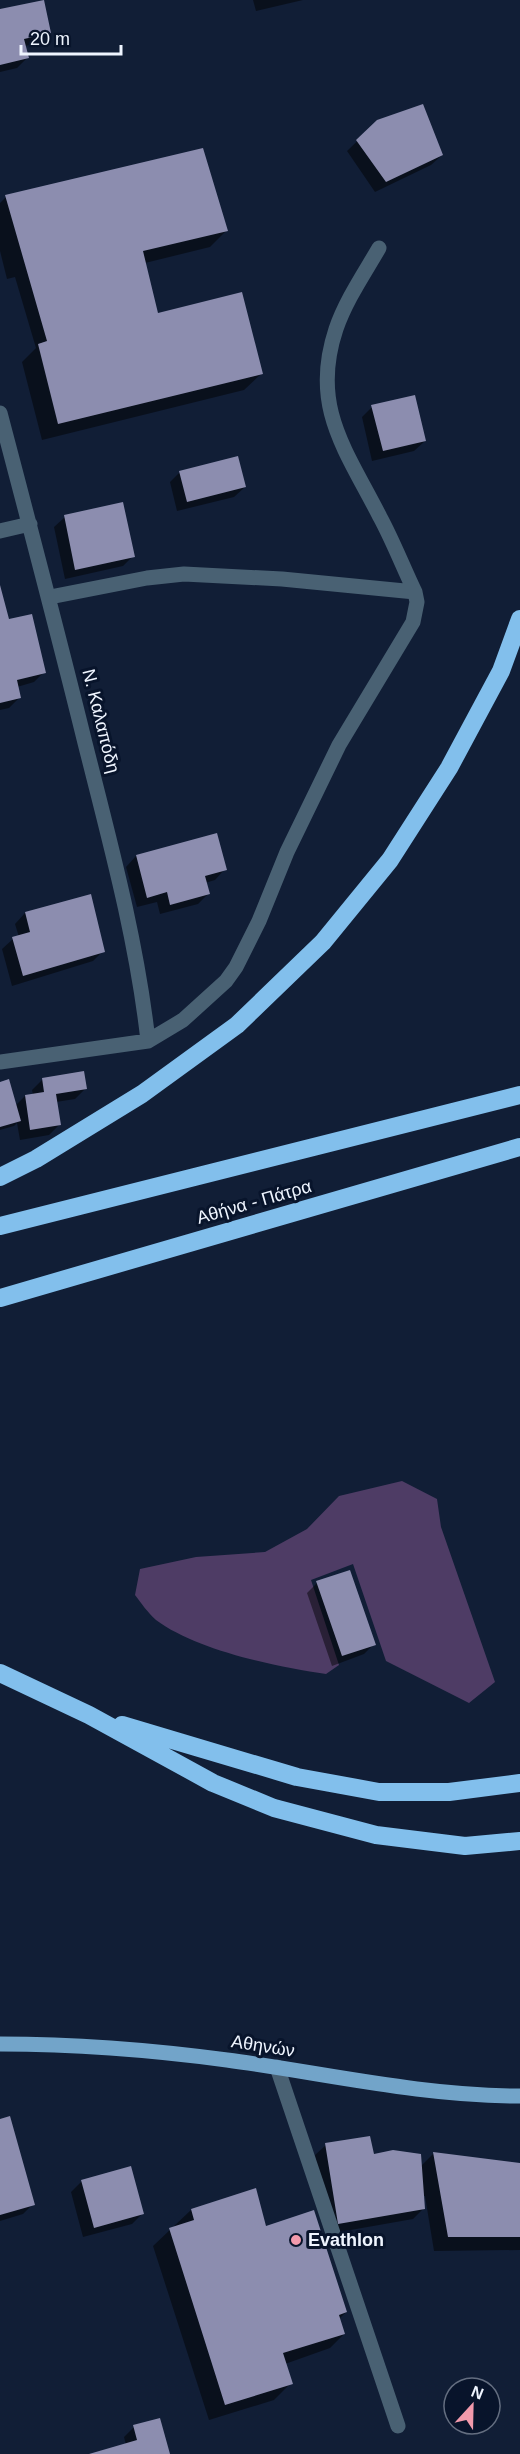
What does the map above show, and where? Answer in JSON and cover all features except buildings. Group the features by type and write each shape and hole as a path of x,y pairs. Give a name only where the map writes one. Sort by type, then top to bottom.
{"highway":[{"path":"0,1177 36,1160 142,1094 228,1032 323,942 390,860 449,768 501,671 520,619"},
{"name":"Αθήνα - Πάτρα","path":"0,1226 520,1095"},
{"name":"Αθήνα - Πάτρα","path":"0,1298 520,1147"},
{"path":"0,1673 89,1715 213,1783 274,1808 376,1835 465,1846 520,1841"},
{"path":"89,1715 297,1777 379,1792 449,1792 520,1783"}],"main road":[{"name":"Αθηνών","path":"0,2044 123,2049 277,2067 443,2092 520,2096"}],"street":[{"path":"0,1062 148,1041 183,1020 226,981 236,967 259,921 317,786 357,713 406,637 416,611 415,592 381,518 338,437 327,399 327,370 336,328 379,248"},
{"name":"Ν. Καλαπόδη","path":"0,413 50,597 110,843 143,994 148,1041"},
{"path":"0,531 30,524"},
{"path":"50,597 147,578 184,574 282,579 415,592"},
{"path":"277,2067 398,2426"}],"shaded area":[{"path":"402,1481 437,1499 441,1527 495,1682 469,1703 386,1661 353,1564 311,1580 339,1665 326,1674 237,1656 192,1640 156,1620 135,1595 140,1569 196,1557 265,1552 307,1529 339,1496"}],"place":[{"name":"Evathlon","path":"296,2240"}]}
